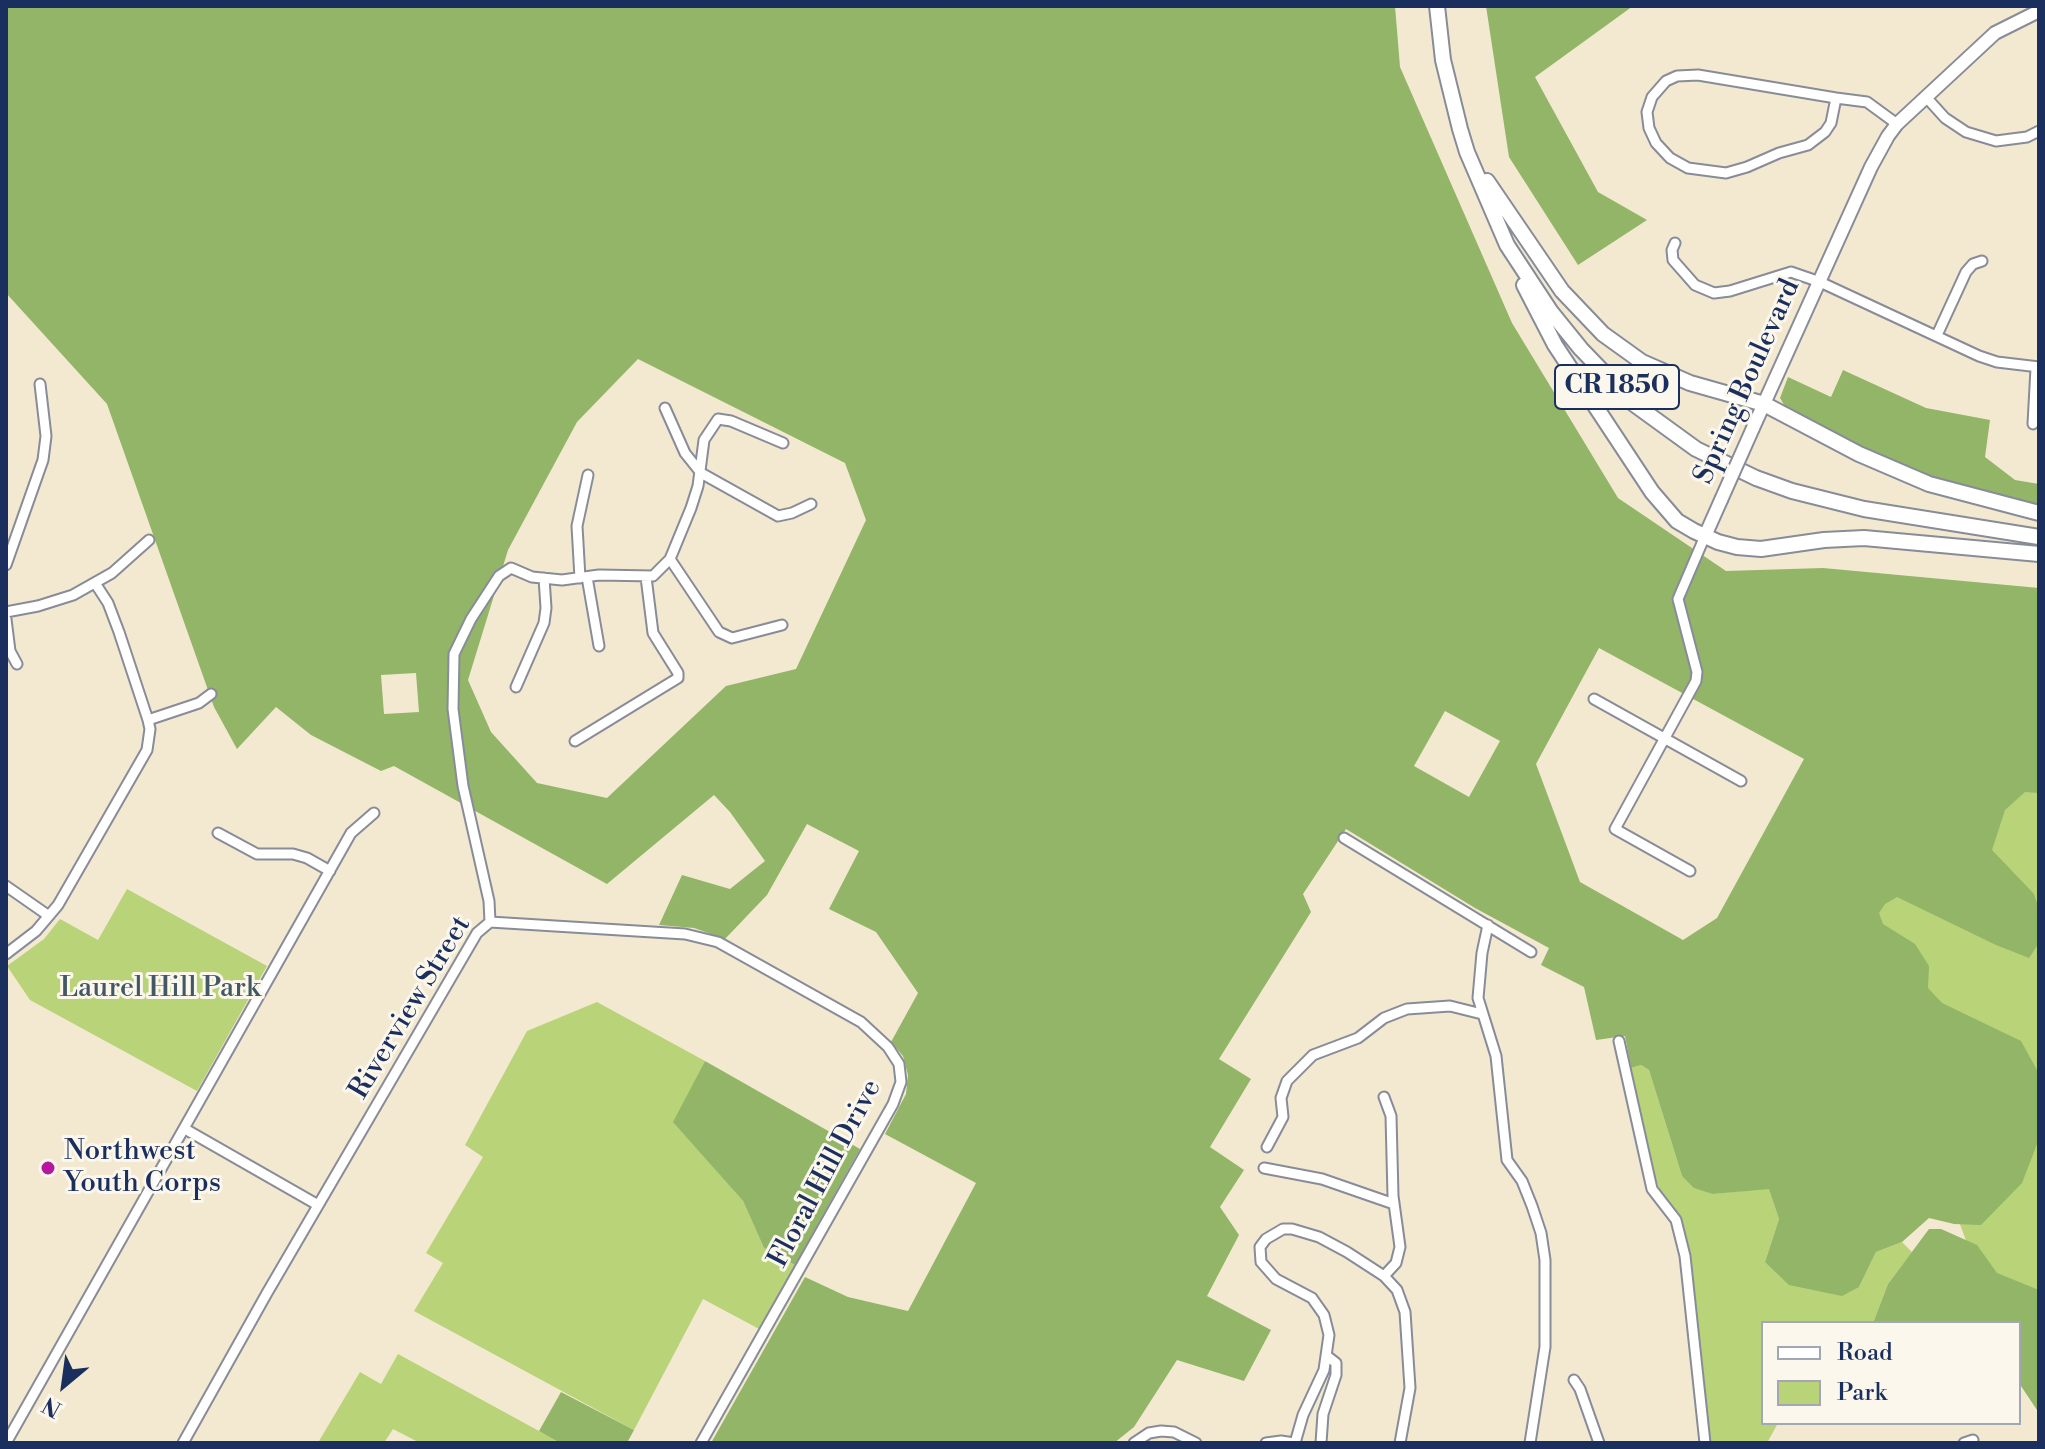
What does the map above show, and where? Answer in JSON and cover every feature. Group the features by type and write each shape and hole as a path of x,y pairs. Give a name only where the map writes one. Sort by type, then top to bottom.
{"main road":[{"name":"CR 1850","path":"1437,6 1443,60 1467,152 1507,245 1561,325 1634,404 1696,449 1769,482 1864,509 2039,537"},
{"path":"1467,152 1562,291 1583,316 1618,347 1663,373 1764,404 1893,470 1965,495 2039,513"},
{"path":"1507,245 1555,345 1652,492 1677,521 1705,536 1737,547 1761,549 1864,538 2039,554"}],"street":[{"name":"Spring Boulevard","path":"1690,871 1615,829 1696,681 1697,672 1678,599 1871,167 1897,124 1995,33 2039,11"},
{"path":"1836,98 1831,123 1817,140 1726,173 1688,168 1670,158 1656,143 1649,128 1647,112 1652,97 1666,81 1688,75 1867,102 1897,124"},
{"path":"1926,97 1945,118 1966,132 1996,141 2027,137 2039,131"},
{"path":"1675,243 1673,260 1695,285 1714,293 1791,272 1820,282 1997,362 2037,367 2033,424"},
{"path":"1937,335 1966,272 1973,264 1982,261"},
{"path":"6,565 43,460 46,436 40,384"},
{"path":"665,408 685,453 701,473 778,516 811,504"},
{"path":"516,687 544,623 544,578 653,576 670,559 691,508 701,473 704,440 718,419 731,421 783,443"},
{"path":"588,475 577,526 584,578 599,646"},
{"path":"6,612 73,595 125,563 149,540"},
{"path":"670,559 719,632 732,638 782,625"},
{"name":"Riverview Street","path":"188,1441 318,1205 477,933 490,922 489,901 463,786 453,709 454,654 471,619 499,576 511,568 532,577 544,578"},
{"path":"575,741 678,678 678,673 653,633 646,577"},
{"path":"6,954 36,931 49,916 142,762 149,740 148,720 119,632 108,603 95,583"},
{"path":"6,619 10,651 17,664"},
{"path":"148,720 199,703 211,694"},
{"path":"1594,699 1741,781"},
{"path":"6,1443 351,833 374,813"},
{"path":"218,833 257,854 293,854 330,871"},
{"path":"1344,838 1531,952"},
{"path":"6,886 49,916"},
{"name":"Floral Hill Drive","path":"490,922 685,934 718,942 861,1022 888,1047 899,1064 901,1082 893,1104 701,1443"},
{"path":"1488,925 1478,978 1478,998 1496,1056 1507,1160 1522,1181 1532,1206 1541,1233 1545,1260 1545,1347 1530,1443"},
{"path":"1267,1147 1283,1117 1281,1098 1287,1081 1313,1055 1358,1038 1384,1018 1407,1009 1450,1006 1482,1014"},
{"path":"1619,1041 1652,1189 1676,1220 1685,1256 1705,1443"},
{"path":"1384,1097 1391,1116 1394,1204 1399,1238 1399,1256 1384,1276"},
{"path":"185,1129 318,1205"},
{"path":"1264,1168 1322,1179 1394,1204"},
{"path":"1266,1443 1295,1443 1299,1426 1324,1370 1329,1335 1324,1315 1312,1298 1276,1279 1265,1269 1259,1254 1266,1239 1283,1229 1303,1232 1347,1252 1384,1276 1397,1290 1405,1312 1410,1388 1400,1443"},
{"path":"1321,1443 1323,1414 1336,1375 1336,1363 1327,1356"},
{"path":"1574,1380 1599,1443"},
{"path":"1134,1443 1149,1433 1161,1431 1174,1432 1196,1443"}],"green space":[{"path":"6,6 1395,6 1400,67 1512,323 1618,498 1726,571 1823,568 2039,588 2039,793 2025,792 2005,810 1992,850 2034,894 2039,909 2039,943 2029,958 1897,897 1885,904 1879,913 1883,924 1915,944 1929,966 1928,988 1942,1003 2021,1041 2037,1070 2039,1139 2022,1183 1981,1225 1954,1224 1929,1218 1902,1242 1876,1252 1859,1287 1842,1296 1789,1285 1765,1262 1779,1219 1769,1189 1713,1194 1694,1188 1682,1176 1649,1070 1641,1065 1631,1068 1625,1036 1596,1040 1584,987 1541,965 1549,948 1475,908 1346,829 1303,894 1311,912 1219,1059 1251,1079 1210,1147 1244,1170 1220,1207 1239,1235 1207,1296 1271,1330 1244,1381 1177,1360 1134,1427 1114,1443 711,1443 805,1277 848,1297 908,1311 976,1183 885,1134 906,1094 908,1075 903,1056 891,1042 918,993 876,932 829,909 859,851 807,824 767,895 725,939 694,928 659,925 682,875 730,889 765,861 714,795 607,884 394,766 381,771 311,735 276,707 237,749 214,707 107,404 6,293","holes":["638,359 845,463 866,520 796,669 726,686 607,798 537,783 491,732 468,680 508,550 577,422","1599,648 1804,759 1717,918 1683,940 1580,882 1536,764","416,673 419,712 384,714 381,675","1445,711 1500,741 1469,797 1414,766"]},
{"path":"1486,6 1633,6 1535,77 1598,192 1647,220 1578,265 1509,157"},
{"path":"1843,370 1926,408 1990,420 1985,457 2015,480 2039,484 2039,506 1919,473 1876,455 1786,408 1780,398 1788,377 1831,397"},
{"path":"2039,774 2039,1299 1980,1279 1855,936 1895,871"},
{"name":"Laurel Hill Park","path":"127,889 267,966 197,1091 30,1000 7,966 44,939 60,919 98,940"},
{"path":"597,1002 705,1061 674,1122 743,1201 764,1248 795,1265 761,1330 703,1299 634,1430 414,1311 443,1263 426,1253 483,1157 465,1145 527,1031"},
{"path":"705,1061 860,1149 795,1265 764,1248 743,1201 673,1122"},
{"path":"1641,1065 1649,1070 1682,1176 1713,1194 1769,1188 1779,1219 1765,1262 1859,1287 1876,1252 1902,1242 1912,1252 1888,1284 1874,1321 1761,1321 1761,1425 1777,1425 1767,1443 1711,1443 1689,1250 1684,1228 1663,1197 1654,1176 1631,1068"},
{"path":"1929,1229 1941,1229 1977,1245 1997,1273 2039,1290 2039,1413 2021,1386 2021,1321 1874,1321 1888,1284"},
{"path":"398,1354 560,1443 420,1443 393,1429 384,1443 319,1441 360,1372 381,1384"},
{"path":"561,1392 634,1430 627,1443 560,1443 539,1431"}],"place":[{"name":"Northwest Youth Corps","path":"48,1168"}]}
